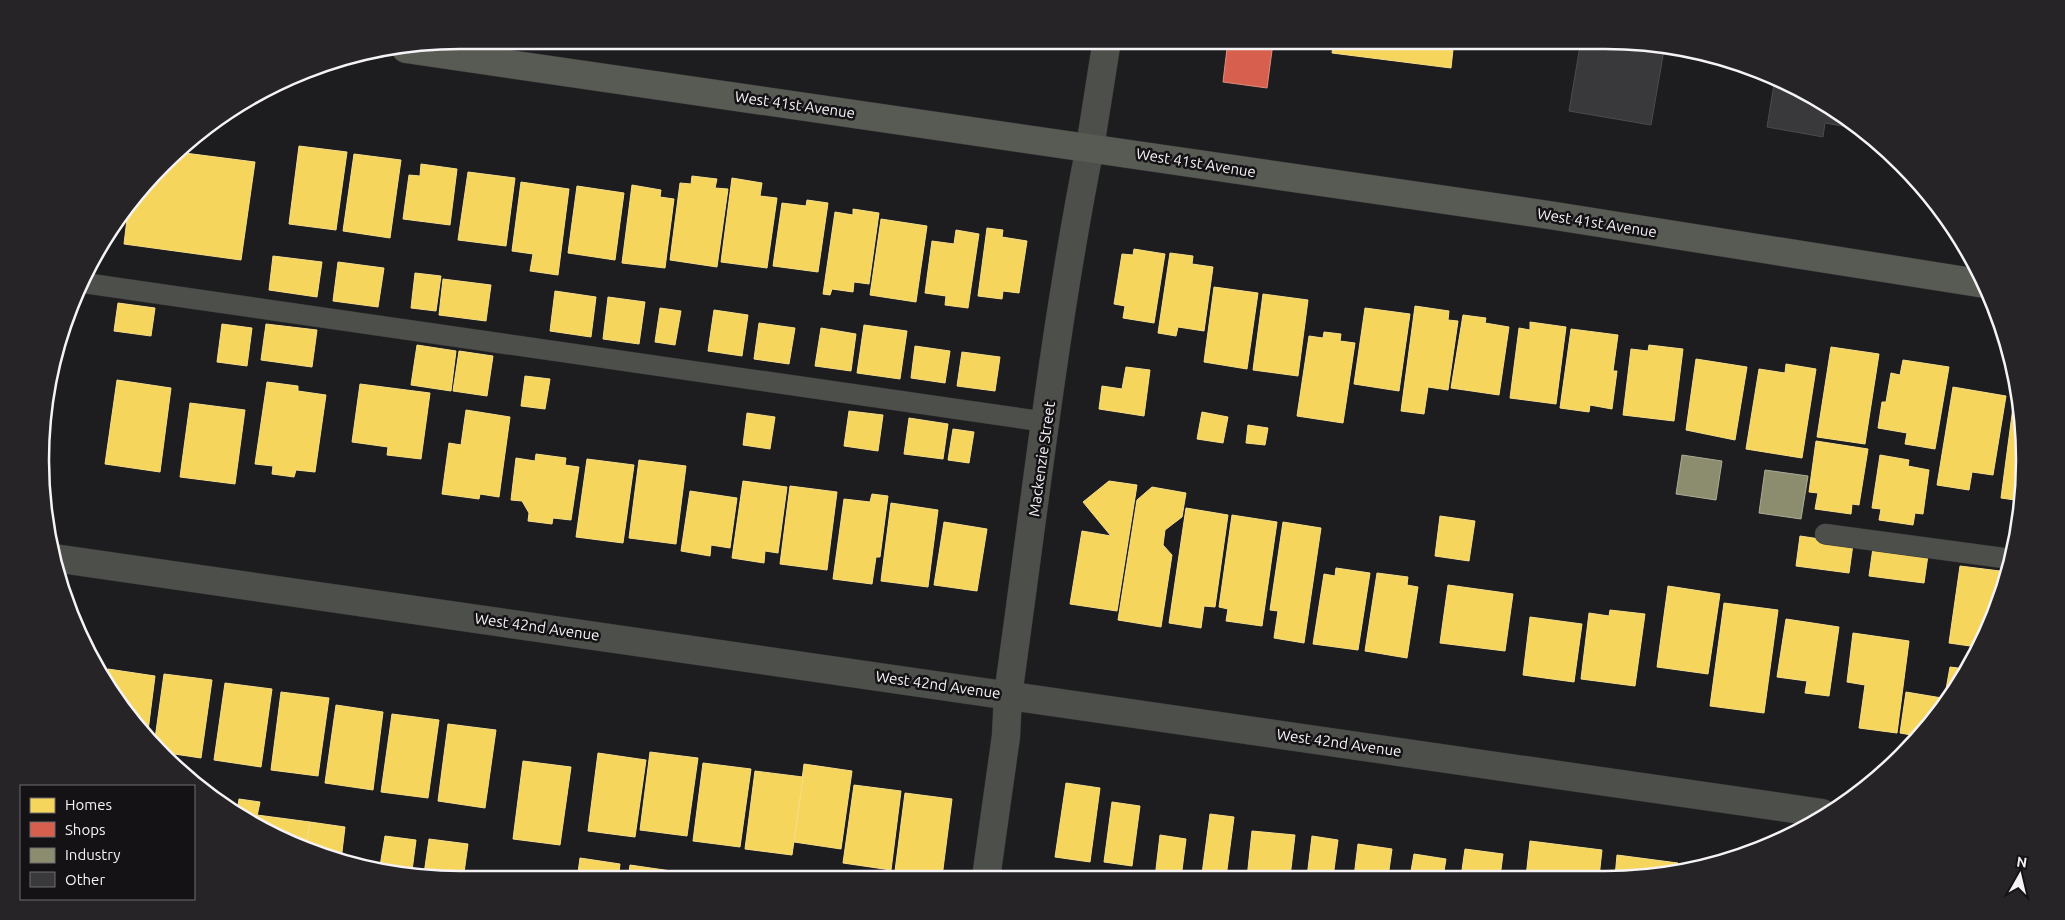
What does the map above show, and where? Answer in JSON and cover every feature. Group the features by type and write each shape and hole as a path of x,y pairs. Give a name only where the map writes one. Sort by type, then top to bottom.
{"main road":[{"name":"West 41st Avenue","path":"420,51 1549,215 1976,283"}],"street":[{"name":"Mackenzie Street","path":"987,871 1006,736 1008,695 1046,422 1080,199 1106,49"},
{"name":"West 42nd Avenue","path":"61,559 1817,812"}],"lane":[{"path":"89,284 1046,422"},
{"path":"1825,534 2004,558"}],"building: Homes":[{"path":"1333,49 1453,49 1451,68 1332,53"},
{"path":"299,146 347,152 336,230 289,224"},
{"path":"187,153 255,162 241,260 124,244 127,220 151,189"},
{"path":"354,154 401,160 390,238 343,231"},
{"path":"421,164 457,169 450,225 403,219 409,175 420,176"},
{"path":"468,172 515,178 506,246 458,240"},
{"path":"692,176 717,179 715,188 728,189 717,267 670,260 680,183 691,184"},
{"path":"732,178 762,183 760,196 777,198 767,268 721,262"},
{"path":"521,182 569,189 558,275 530,271 533,254 512,251"},
{"path":"632,185 661,190 660,197 674,199 665,268 622,263"},
{"path":"577,186 624,193 615,260 568,253"},
{"path":"807,200 828,203 818,272 773,266 782,203 806,206"},
{"path":"853,209 879,213 869,284 854,282 853,292 832,289 830,295 823,294 835,212 853,215"},
{"path":"881,219 927,226 916,302 870,295"},
{"path":"987,228 1003,230 1002,237 1027,241 1019,293 1003,291 1002,299 978,296"},
{"path":"956,230 979,234 968,308 945,305 946,296 925,293 932,241 954,244"},
{"path":"1134,249 1165,254 1154,323 1123,318 1125,306 1114,304 1122,254 1133,255"},
{"path":"1170,253 1193,256 1192,264 1213,267 1204,331 1178,327 1176,336 1158,333"},
{"path":"273,256 322,262 317,297 269,290"},
{"path":"338,262 384,268 378,307 333,301"},
{"path":"415,273 441,276 436,311 411,308"},
{"path":"443,279 491,285 486,321 439,315"},
{"path":"1214,287 1258,293 1247,369 1204,362"},
{"path":"555,291 596,297 591,337 550,331"},
{"path":"1263,294 1308,300 1298,376 1253,370"},
{"path":"608,297 645,302 639,344 603,339"},
{"path":"118,303 155,308 151,336 114,331"},
{"path":"1415,306 1449,311 1448,320 1458,321 1448,390 1428,387 1424,414 1401,411"},
{"path":"660,308 681,311 675,345 655,342"},
{"path":"1365,308 1410,314 1399,391 1354,384"},
{"path":"714,310 748,315 742,356 708,351"},
{"path":"1463,315 1486,318 1485,323 1509,327 1499,395 1451,388"},
{"path":"1530,322 1566,327 1556,404 1510,398 1519,328 1530,330"},
{"path":"759,323 795,328 789,364 754,359"},
{"path":"222,324 252,328 247,366 217,362"},
{"path":"266,324 317,330 312,367 261,360"},
{"path":"864,325 907,331 900,379 857,373"},
{"path":"821,328 856,334 851,371 815,366"},
{"path":"1571,329 1618,335 1613,371 1617,371 1612,409 1590,405 1589,412 1560,408"},
{"path":"1324,332 1341,334 1340,341 1355,343 1343,423 1297,416 1309,336 1323,338"},
{"path":"417,345 456,351 451,391 411,385"},
{"path":"1649,345 1683,349 1674,421 1623,415 1631,349 1648,351"},
{"path":"915,346 950,351 945,383 911,378"},
{"path":"1831,347 1879,354 1865,444 1817,437"},
{"path":"459,351 493,356 487,396 453,391"},
{"path":"962,352 1000,357 995,391 957,386"},
{"path":"1696,359 1747,367 1735,440 1686,430"},
{"path":"1903,360 1949,367 1935,449 1905,444 1907,433 1878,428 1882,402 1886,402 1891,373 1900,375"},
{"path":"1786,364 1816,369 1802,458 1746,449 1759,369 1785,373"},
{"path":"1126,367 1150,370 1144,416 1099,409 1102,386 1122,389"},
{"path":"525,376 550,379 545,409 521,406"},
{"path":"117,380 171,388 160,472 105,464"},
{"path":"267,382 298,386 298,391 326,395 315,472 296,470 294,477 272,474 273,466 255,464"},
{"path":"360,384 430,393 421,459 387,455 388,447 352,442"},
{"path":"1953,387 2006,396 1993,475 1972,472 1969,490 1937,485"},
{"path":"190,403 245,410 235,484 180,477"},
{"path":"2013,407 2016,460 2014,500 2001,498"},
{"path":"466,410 510,417 499,497 480,494 479,499 442,494 449,443 461,445"},
{"path":"849,411 883,415 878,451 844,446"},
{"path":"1202,412 1228,417 1223,443 1197,439"},
{"path":"747,413 775,417 770,449 743,445"},
{"path":"909,418 948,424 943,459 904,454"},
{"path":"1248,425 1268,428 1265,445 1246,443"},
{"path":"953,429 974,432 969,463 948,460"},
{"path":"1816,441 1868,449 1859,505 1852,504 1851,514 1815,509 1818,493 1809,492"},
{"path":"536,454 566,458 565,465 579,467 571,520 553,518 552,524 528,521 529,513 522,501 511,500 516,458 535,461"},
{"path":"1880,455 1909,460 1908,466 1929,470 1923,514 1915,513 1913,525 1879,520 1881,509 1872,508"},
{"path":"587,459 634,465 623,543 576,537"},
{"path":"639,460 686,466 676,544 629,538"},
{"path":"743,481 787,487 778,553 765,551 764,563 732,558"},
{"path":"1109,481 1137,485 1117,611 1070,604 1082,531 1111,536 1083,502"},
{"path":"790,486 837,492 827,570 780,564"},
{"path":"1152,487 1186,493 1182,517 1165,530 1163,545 1172,555 1161,627 1118,620 1137,500"},
{"path":"690,491 737,498 730,548 711,545 710,556 681,551"},
{"path":"872,494 888,496 880,557 876,557 872,584 833,579 844,499 870,502"},
{"path":"891,503 938,510 928,587 881,581"},
{"path":"1186,508 1228,515 1215,607 1204,606 1201,628 1169,623"},
{"path":"1232,515 1277,522 1262,626 1226,621 1228,609 1219,607"},
{"path":"1440,516 1475,521 1469,561 1435,556"},
{"path":"944,522 987,529 977,591 934,585"},
{"path":"1283,522 1321,528 1304,643 1274,638 1278,611 1270,610"},
{"path":"1800,536 1853,544 1849,573 1796,566"},
{"path":"1873,548 1928,555 1924,583 1869,576"},
{"path":"1960,566 2000,571 1985,617 1972,646 1949,643"},
{"path":"1336,568 1370,573 1358,650 1313,644 1324,574 1335,576"},
{"path":"1377,573 1408,577 1407,585 1418,587 1407,658 1365,651"},
{"path":"1448,585 1513,594 1505,651 1440,643"},
{"path":"1668,586 1720,594 1708,674 1657,667"},
{"path":"1724,603 1778,610 1764,713 1710,706"},
{"path":"1610,610 1645,614 1635,686 1581,679 1589,613 1609,616"},
{"path":"1530,617 1582,624 1574,682 1523,675"},
{"path":"1786,619 1839,627 1829,696 1805,693 1807,681 1777,677"},
{"path":"1853,633 1909,641 1897,733 1859,728 1865,685 1847,682"},
{"path":"1950,667 1960,668 1947,688 1946,689"},
{"path":"108,669 155,676 148,728 118,688 108,672"},
{"path":"164,674 212,680 201,758 172,754 155,736"},
{"path":"225,683 272,689 261,767 214,760"},
{"path":"281,692 329,698 318,776 271,770"},
{"path":"1906,692 1940,698 1911,735 1900,733"},
{"path":"336,705 383,712 373,790 325,783"},
{"path":"392,714 439,720 428,798 381,792"},
{"path":"448,724 496,730 485,808 438,801"},
{"path":"650,752 698,758 687,836 640,830"},
{"path":"598,753 646,760 635,837 588,831"},
{"path":"523,761 571,767 560,845 513,839"},
{"path":"703,763 751,769 740,847 693,841"},
{"path":"804,764 852,771 841,849 794,842"},
{"path":"755,771 803,777 792,855 745,849"},
{"path":"1066,783 1100,788 1090,862 1055,857"},
{"path":"854,785 901,791 891,870 843,863"},
{"path":"905,793 952,799 943,871 895,871"},
{"path":"239,799 260,802 257,817 238,806"},
{"path":"1112,802 1140,806 1132,866 1104,862"},
{"path":"1210,814 1234,817 1227,871 1202,871"},
{"path":"257,815 310,822 307,841 278,829 257,817"},
{"path":"310,822 345,827 342,853 307,841"},
{"path":"1252,831 1295,835 1291,871 1248,871"},
{"path":"1160,835 1186,839 1182,871 1156,871"},
{"path":"385,836 416,840 412,868 380,863"},
{"path":"1312,836 1338,840 1334,871 1308,871"},
{"path":"429,839 468,844 464,871 425,869"},
{"path":"1530,841 1602,850 1600,871 1527,871"},
{"path":"1358,844 1392,849 1389,871 1355,871"},
{"path":"1465,849 1503,854 1501,871 1462,871"},
{"path":"1414,854 1446,859 1444,871 1411,871"},
{"path":"1617,855 1678,863 1659,868 1616,871"},
{"path":"580,858 620,864 619,871 578,871"},
{"path":"630,865 671,871 629,871"}],"building: Shops":[{"path":"1227,49 1272,49 1267,88 1223,82"}],"building: Industry":[{"path":"1682,455 1722,461 1716,500 1676,494"},
{"path":"1765,470 1808,476 1801,519 1759,513"}],"building: Other":[{"path":"1579,49 1664,53 1651,125 1569,111"},
{"path":"1774,85 1811,104 1844,126 1825,123 1823,137 1767,127"}]}
